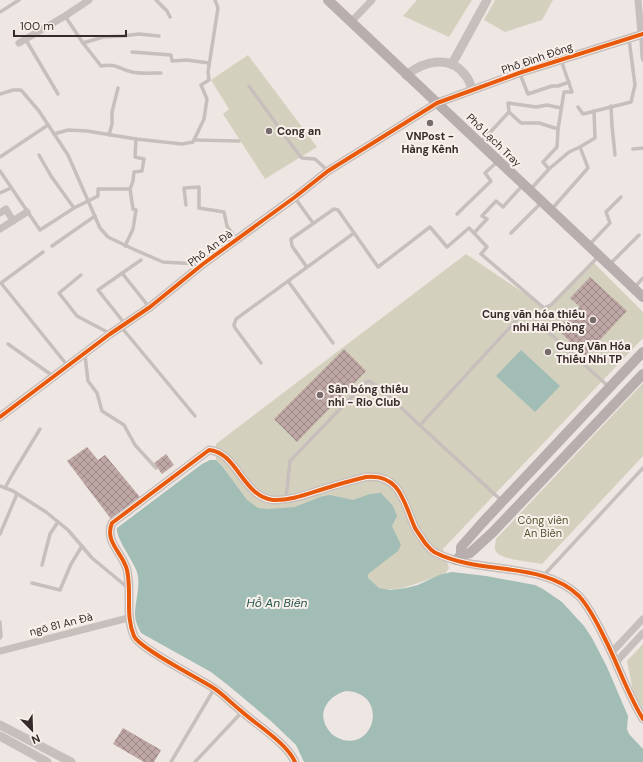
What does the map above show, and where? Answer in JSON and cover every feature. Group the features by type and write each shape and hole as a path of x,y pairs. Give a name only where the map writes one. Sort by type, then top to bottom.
{"main road":[{"name":"Phố Lạch Tray","path":"328,0 643,298"},
{"path":"459,558 461,547 502,501 643,352"},
{"path":"459,558 470,552 493,532 643,374"},
{"path":"560,441 570,451"}],"street":[{"path":"22,41 89,0"},
{"path":"351,22 372,0"},
{"path":"452,64 487,0"},
{"path":"638,0 642,34"},
{"name":"Phố Đình Đông","path":"437,103 560,59 642,34"},
{"path":"406,75 425,64 436,62 452,64 459,68 467,77 472,90"},
{"name":"Phố An Đà","path":"0,417 110,334 150,308 202,264 295,197 328,171 437,103"},
{"path":"0,213 6,209 13,221"},
{"path":"0,229 28,212"},
{"path":"295,762 285,748 261,726 241,712 214,688 148,650 134,638 128,618 130,589 126,568 109,534 112,523 209,450 216,450 224,455 255,492 273,500 286,499 366,477 382,477 397,487 404,499 415,528 429,548 434,552 544,576 559,582 578,596 592,612 643,719"},
{"name":"ngõ 81 An Đà","path":"0,651 128,618"},
{"path":"612,652 643,619"},
{"path":"616,662 643,634"},
{"path":"0,725 71,762"},
{"path":"0,736 47,762"}],"lane":[{"path":"0,12 19,0"},
{"path":"156,0 167,11 170,18"},
{"path":"194,140 204,119 207,99 201,85 209,80 209,63 218,8 215,0"},
{"path":"65,16 101,66 118,66 132,72 161,73"},
{"path":"83,43 103,36 139,34 159,36"},
{"path":"642,34 643,60"},
{"path":"578,106 582,114 631,102 635,85 629,38"},
{"path":"22,41 58,94"},
{"path":"132,52 171,55 172,61 187,60 209,63"},
{"path":"549,169 543,162 557,147 558,129 564,92 572,92 560,59"},
{"path":"519,73 528,94 569,82"},
{"path":"249,86 299,155 302,158 315,159 328,171"},
{"path":"109,135 112,124 112,112 118,88"},
{"path":"0,94 13,90 21,90 39,111 68,155 100,228 108,237 163,262 202,264"},
{"path":"558,129 539,123 521,124 509,112 508,102 536,107 547,105 562,108"},
{"path":"611,106 615,155"},
{"path":"474,233 487,219 482,216 496,201 503,207 569,152 595,138 594,111"},
{"path":"480,144 509,112"},
{"path":"0,157 48,125"},
{"path":"54,134 68,130 87,131 136,139 182,144 193,142 194,140 239,141"},
{"path":"125,246 133,229 136,210 132,209 130,189 134,172 142,171 144,159 135,157 136,139"},
{"path":"551,211 588,168 580,147"},
{"path":"634,149 643,148"},
{"path":"39,155 51,176 74,208"},
{"path":"457,214 491,181 485,173 498,161"},
{"path":"1,174 40,230 74,208 98,196 98,189 130,189"},
{"path":"186,205 184,188 199,187 199,208 224,212 227,226 237,239"},
{"path":"0,193 11,188"},
{"path":"295,197 313,223"},
{"path":"588,245 610,223 606,212 621,197"},
{"path":"511,234 542,202"},
{"path":"306,266 292,246 291,239 332,210 337,209 378,267 430,227 447,247 469,228 487,246 481,254 544,308 551,305 598,256"},
{"path":"52,246 95,216"},
{"path":"261,363 235,328 234,322 236,319 306,266 354,233"},
{"path":"608,266 639,235"},
{"path":"43,252 1,283 67,366"},
{"path":"141,260 98,290 124,326 195,416"},
{"path":"122,273 150,308"},
{"path":"81,275 59,293 77,316 110,334"},
{"path":"633,289 643,278"},
{"path":"288,281 333,343"},
{"path":"420,425 525,310 609,388"},
{"path":"8,344 54,376"},
{"path":"84,354 88,380 97,393 102,411 124,425 135,445 156,468"},
{"path":"286,499 290,462 366,382 372,382 502,501"},
{"path":"5,488 40,429"},
{"path":"544,576 643,468"},
{"path":"0,486 17,494 46,512 68,530 92,558 130,589"},
{"path":"0,534 17,494"},
{"path":"42,565 50,534 58,522"},
{"path":"32,583 60,590 71,564 82,546"},
{"path":"0,622 0,638"},
{"path":"171,762 214,688"},
{"path":"195,762 241,712"}],"green space":[{"path":"417,0 472,0 449,37 403,16"},
{"path":"495,0 553,0 542,20 505,32 484,20"},
{"name":"Cong an","path":"248,55 317,147 265,179 223,114 229,109 211,80"},
{"path":"466,254 546,308 593,262 643,312 643,338 443,549 449,568 445,574 403,588 374,591 297,513 253,510 222,466 216,460 216,444"},
{"name":"Công viên An Biên","path":"643,383 643,456 542,564 508,558 497,553 495,548 496,539"},
{"path":"643,644 643,716 634,697 627,661"}],"water":[{"path":"521,350 560,386 535,412 496,376"},
{"name":"Hồ An Biên","path":"210,460 216,460 247,500 258,508 268,509 295,507 329,495 353,500 370,494 381,493 393,506 397,516 392,526 401,545 398,551 368,574 368,578 379,588 390,590 406,588 418,585 439,575 452,572 486,576 535,585 543,589 562,602 584,626 592,638 607,667 628,716 627,729 629,734 643,749 643,762 304,762 296,745 272,722 229,686 211,672 141,633 137,624 135,609 138,588 137,572 119,538 117,528 202,464","holes":["346,691 359,694 368,701 372,709 373,719 370,729 363,736 354,740 343,740 336,737 326,726 323,713 325,707 333,697"]}],"building":[{"name":"Cung văn hóa thiếu nhi Hải Phòng","path":"590,277 627,311 585,356 557,329 580,307 570,298"},
{"name":"Sân bóng thiếu nhi - Rio Club","path":"344,349 366,371 297,442 274,419"},
{"path":"87,447 98,460 105,455 140,497 111,519 67,461"},
{"path":"166,454 174,465 162,474 154,463"},
{"path":"123,728 161,750 154,762 144,762 113,744"}],"cycle path":[{"path":"0,417 110,334 150,307 203,264 328,171 437,103 519,73 643,34"},
{"path":"295,762 291,755 278,741 219,692 146,648 134,636 131,628 127,570 110,536 112,523 209,450 219,453 227,458 254,491 263,497 273,500 295,498 366,477 377,477 386,480 394,485 399,492 404,500 415,528 425,543 434,552 453,560 530,573 548,578 564,585 579,596 593,616 643,719"}],"place":[{"name":"VNPost - Hàng Kênh","path":"430,123"},
{"name":"Cong an","path":"269,131"},
{"name":"Cung văn hóa thiếu nhi Hải Phòng","path":"593,320"},
{"name":"Cung Văn Hóa Thiếu Nhi TP","path":"548,352"},
{"name":"Sân bóng thiếu nhi - Rio Club","path":"320,395"}]}
